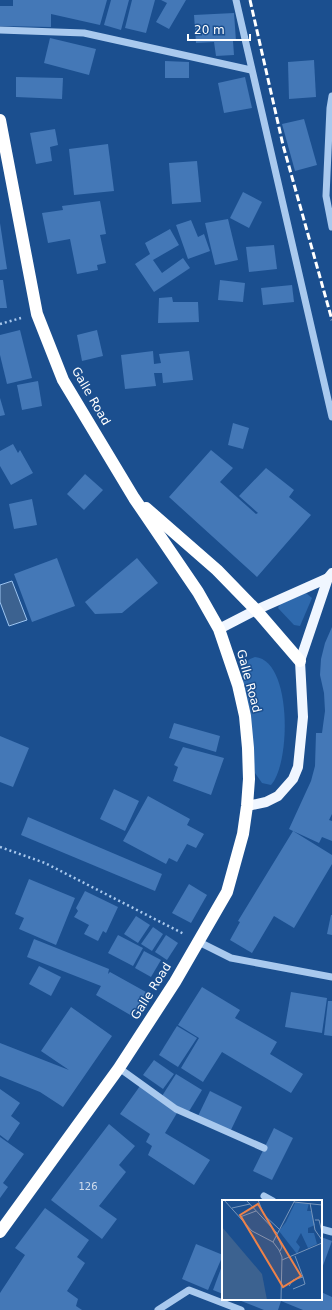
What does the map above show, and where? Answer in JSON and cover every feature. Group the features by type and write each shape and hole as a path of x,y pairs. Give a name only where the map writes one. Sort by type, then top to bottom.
{"highway":[{"name":"Galle Road","path":"0,120 37,314 63,380 134,498 198,592 219,629 238,685 248,748 248,806 236,862 227,892 197,941 175,982 118,1068 0,1232"},
{"path":"134,498 187,543 256,610 300,661"}],"main road":[{"path":"219,629 256,610 330,576"},
{"path":"248,806 266,802 278,796 294,779 300,755 303,717 300,661 330,576"}],"street":[{"path":"236,0 332,417"},
{"path":"0,30 84,33 252,70"},
{"path":"332,96 326,196 332,227"},
{"path":"197,941 230,958 332,977"},
{"path":"118,1068 176,1109 264,1148"},
{"path":"264,1196 271,1200"},
{"path":"322,1229 332,1232"},
{"path":"158,1310 189,1290 241,1310"}],"path":[{"path":"0,324 37,314"},
{"path":"0,847 45,863 197,941"}],"shaded area":[{"path":"12,581 27,620 9,626 0,602 0,585"},
{"path":"306,593 312,598 300,626 294,625 278,608 280,604"},
{"path":"255,657 267,662 276,675 282,693 284,736 282,756 278,773 271,785 262,783 255,773 242,674 243,665"}],"building":[{"path":"13,0 107,0 100,25 51,14 51,27 0,26 0,6 13,6"},
{"path":"111,0 129,0 121,30 104,25"},
{"path":"132,0 155,0 146,33 125,28"},
{"path":"161,0 186,0 169,29 156,22 167,3"},
{"path":"234,13 236,41 233,41 234,55 216,56 214,42 196,43 194,15"},
{"path":"50,38 96,49 89,75 44,63"},
{"path":"314,60 316,97 289,99 288,62"},
{"path":"165,61 189,62 189,78 165,78"},
{"path":"16,77 63,78 62,99 16,97"},
{"path":"245,77 252,108 224,113 218,83"},
{"path":"304,119 317,165 295,171 282,124"},
{"path":"55,129 58,145 50,147 52,161 36,164 30,133"},
{"path":"108,144 114,191 74,195 69,149"},
{"path":"197,161 201,202 172,204 169,163"},
{"path":"243,192 262,202 249,228 230,218"},
{"path":"100,201 106,234 100,235 106,263 97,265 98,270 77,274 70,239 48,243 42,213 63,210 62,206"},
{"path":"228,219 238,260 215,265 205,223"},
{"path":"191,220 198,237 204,234 210,251 188,259 176,225"},
{"path":"0,223 7,269 0,270"},
{"path":"170,229 179,245 153,260 162,273 183,258 190,268 154,292 135,264 150,254 145,243"},
{"path":"274,245 277,269 249,272 246,247"},
{"path":"0,280 3,280 7,308 0,308"},
{"path":"220,280 245,283 243,302 218,300"},
{"path":"292,285 294,302 263,305 261,288"},
{"path":"172,297 173,302 198,302 199,322 158,323 159,298"},
{"path":"20,330 32,378 7,384 0,355 0,335"},
{"path":"97,330 103,356 82,361 77,335"},
{"path":"153,351 154,364 161,363 159,354 189,351 193,380 163,383 162,373 154,373 156,386 125,389 121,355"},
{"path":"38,381 42,406 22,410 17,385"},
{"path":"0,398 5,415 0,416"},
{"path":"233,423 249,428 243,449 228,445"},
{"path":"13,444 18,453 20,450 33,473 11,485 0,466 0,451"},
{"path":"211,450 233,468 220,482 256,514 258,513 239,496 266,468 294,490 289,497 311,515 257,577 169,497"},
{"path":"85,474 103,490 84,510 67,494"},
{"path":"32,499 37,525 14,529 9,504"},
{"path":"57,558 75,606 32,622 14,574"},
{"path":"137,558 158,583 122,613 95,614 85,602"},
{"path":"332,627 332,814 329,820 332,821 332,841 322,837 319,843 289,829 311,781 315,766 316,733 322,733 325,711 324,693 320,675 321,659 325,643"},
{"path":"174,723 220,736 216,752 169,738"},
{"path":"0,736 29,748 13,787 0,782"},
{"path":"183,747 224,758 211,795 173,781 178,767 174,765"},
{"path":"114,789 139,801 125,831 100,819"},
{"path":"148,796 190,819 187,825 204,834 196,848 187,844 177,862 169,858 166,864 123,841"},
{"path":"28,817 162,874 155,891 21,835"},
{"path":"293,831 332,855 332,864 294,928 274,916 252,953 230,940 240,922 238,921"},
{"path":"29,879 75,898 56,945 19,929 24,918 15,914"},
{"path":"189,884 207,895 191,923 172,913"},
{"path":"85,891 118,907 106,933 103,931 98,941 84,934 89,925 74,917 78,911 76,908"},
{"path":"332,915 332,935 327,934"},
{"path":"136,916 150,925 138,943 124,934"},
{"path":"153,927 163,934 152,951 141,944"},
{"path":"118,935 143,948 133,966 108,953"},
{"path":"166,935 178,943 167,960 155,952"},
{"path":"34,939 109,969 108,974 110,972 146,992 132,1016 96,995 101,986 27,957"},
{"path":"144,951 161,960 151,977 135,968"},
{"path":"39,966 61,977 51,996 29,984"},
{"path":"202,987 240,1010 235,1018 277,1042 270,1054 303,1074 291,1093 222,1052 203,1082 181,1068 199,1038 178,1025"},
{"path":"291,992 327,998 322,1033 285,1027"},
{"path":"328,1001 332,1001 332,1036 324,1035"},
{"path":"71,1007 112,1036 63,1107 40,1092 0,1076 0,1043 69,1070 41,1051"},
{"path":"177,1026 197,1038 178,1067 159,1055"},
{"path":"154,1060 174,1074 163,1089 143,1075"},
{"path":"176,1074 202,1090 188,1113 162,1096"},
{"path":"140,1086 177,1113 165,1133 210,1160 194,1185 148,1155 152,1146 146,1142 150,1134 120,1114"},
{"path":"0,1089 20,1103 11,1116 20,1123 8,1141 0,1135"},
{"path":"210,1091 242,1107 230,1132 198,1116"},
{"path":"109,1124 135,1146 119,1165 126,1172 99,1206 117,1219 102,1239 51,1200"},
{"path":"274,1128 293,1138 272,1180 253,1171"},
{"path":"0,1137 24,1154 3,1183 8,1187 0,1198"},
{"path":"45,1208 89,1240 77,1257 85,1263 67,1291 78,1299 76,1306 82,1310 0,1310 0,1293 25,1255 15,1248"},
{"path":"322,1237 332,1241 322,1268"},
{"path":"196,1244 222,1255 208,1290 182,1279"},
{"path":"222,1266 222,1294 213,1290"},
{"path":"322,1292 332,1297 332,1310 303,1310 281,1301 278,1310 264,1310 239,1300 322,1300"}],"railway":[{"path":"250,0 283,145 332,320"}]}
